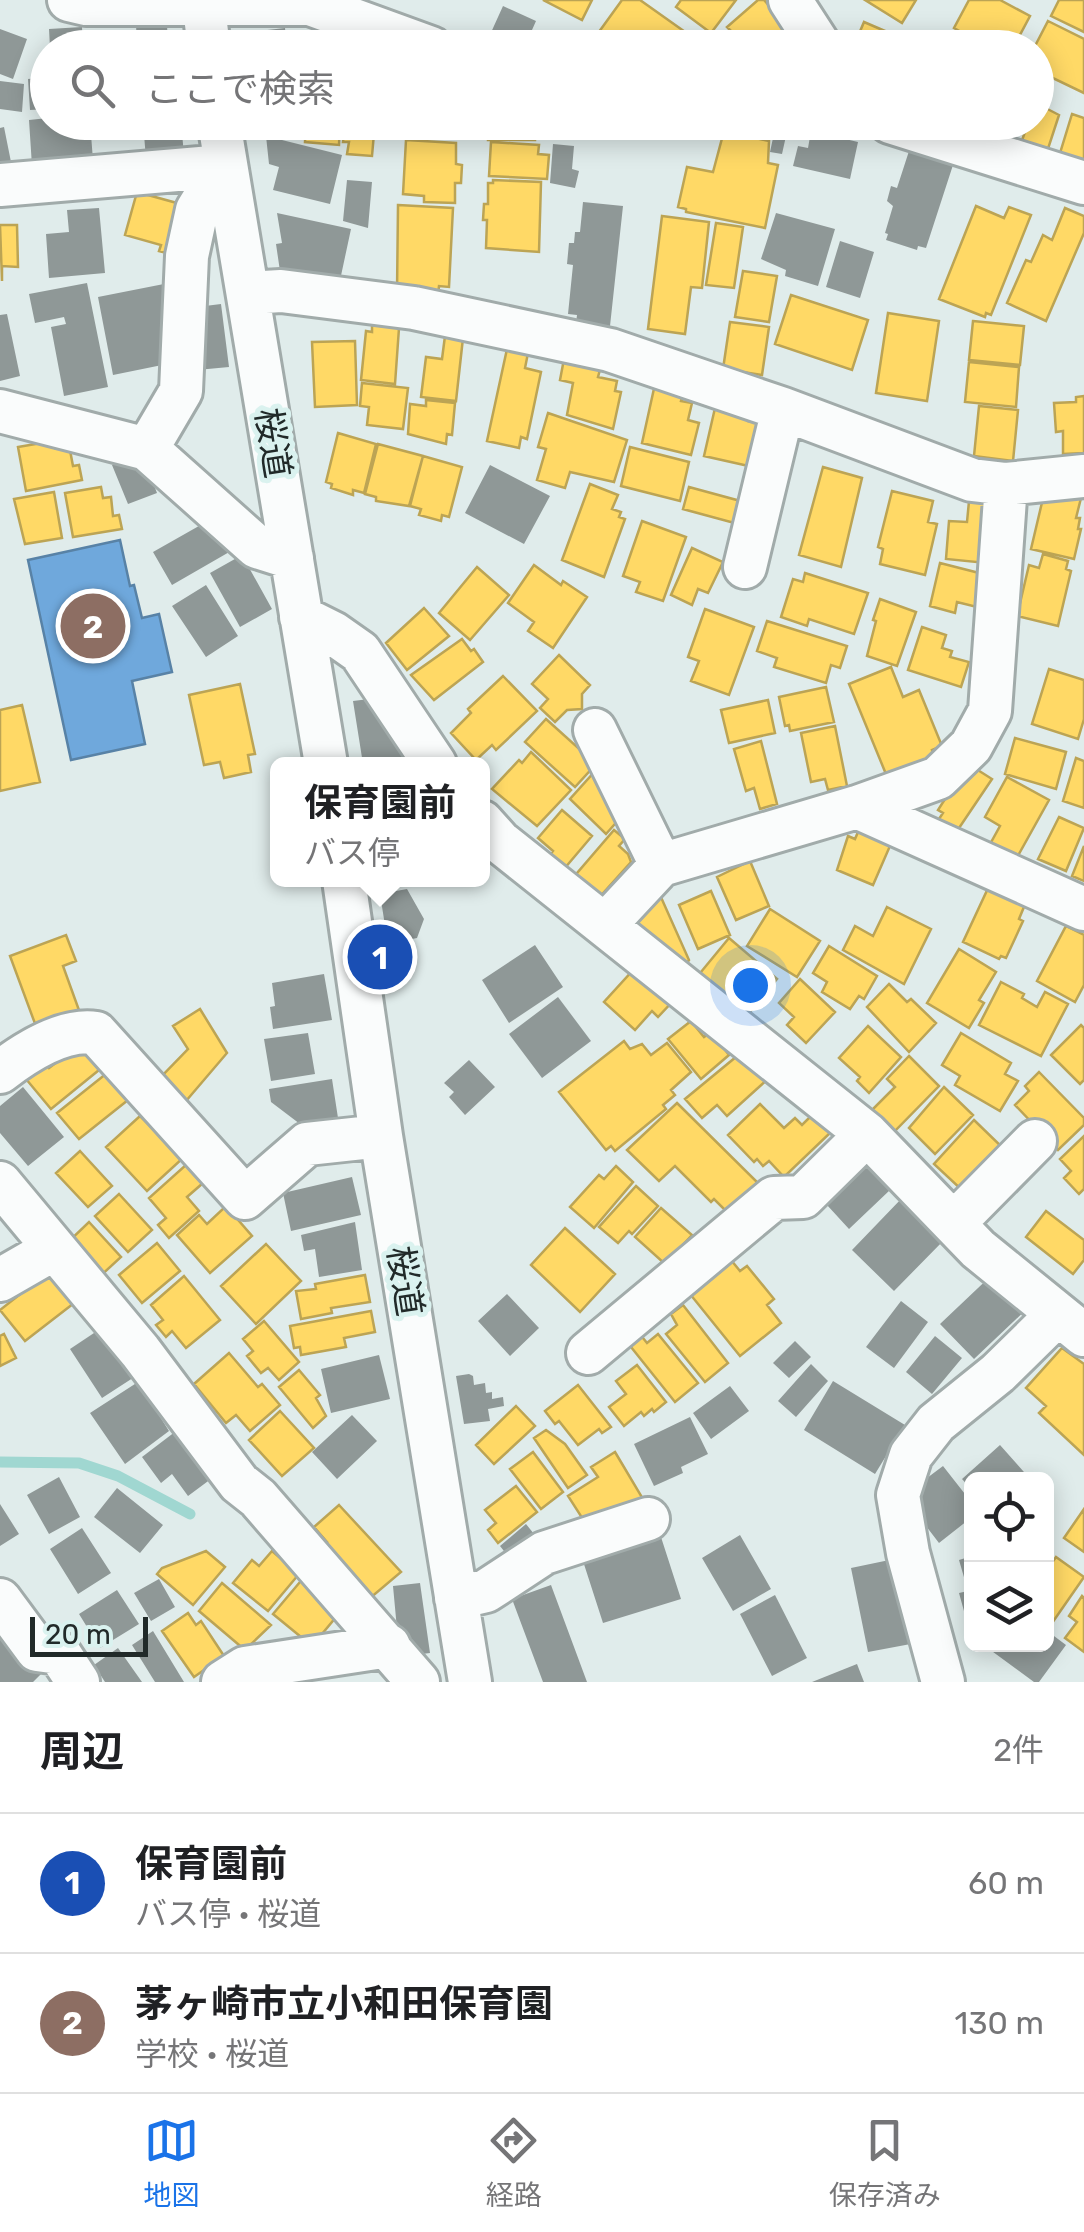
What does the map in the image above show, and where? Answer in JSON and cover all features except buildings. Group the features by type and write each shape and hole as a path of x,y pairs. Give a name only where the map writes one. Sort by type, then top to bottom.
{"street":[{"path":"69,0 205,18 310,4 382,30"},
{"path":"790,0 809,30"},
{"name":"桜道","path":"220,140 325,757"},
{"path":"947,140 1084,183"},
{"path":"0,185 224,166"},
{"path":"147,449 181,391 187,256 197,210 224,166"},
{"path":"248,293 281,291 414,308 592,346 783,409 972,480 1006,484 1084,476"},
{"path":"745,567 783,409"},
{"path":"0,411 147,449 256,547 292,558"},
{"path":"606,924 661,865 857,807 938,778 970,746 990,711 1006,484"},
{"path":"301,617 334,633 360,652 430,757"},
{"path":"595,730 661,865"},
{"path":"857,807 1084,909"},
{"path":"490,831 867,1134 978,1248 1070,1325 998,1373 936,1423 911,1456 898,1495 908,1553 943,1682"},
{"name":"桜道","path":"345,887 381,1136 470,1682"},
{"path":"0,1072 76,1030 96,1034 244,1198 308,1144 381,1136"},
{"path":"588,1352 774,1198 803,1197 867,1134"},
{"path":"954,1223 1035,1141"},
{"path":"0,1183 140,1351 239,1482 258,1498 418,1682"},
{"path":"0,1280 54,1248"},
{"path":"456,1598 486,1591 544,1553 648,1519"},
{"path":"0,1600 37,1650 59,1653 78,1682"},
{"path":"222,1682 245,1668 389,1646"}],"waterway":[{"path":"0,1462 79,1463 118,1476 190,1514"}],"place":[{"name":"茅ヶ崎市立小和田保育園","path":"93,626"},
{"name":"保育園前","path":"380,957"}]}
